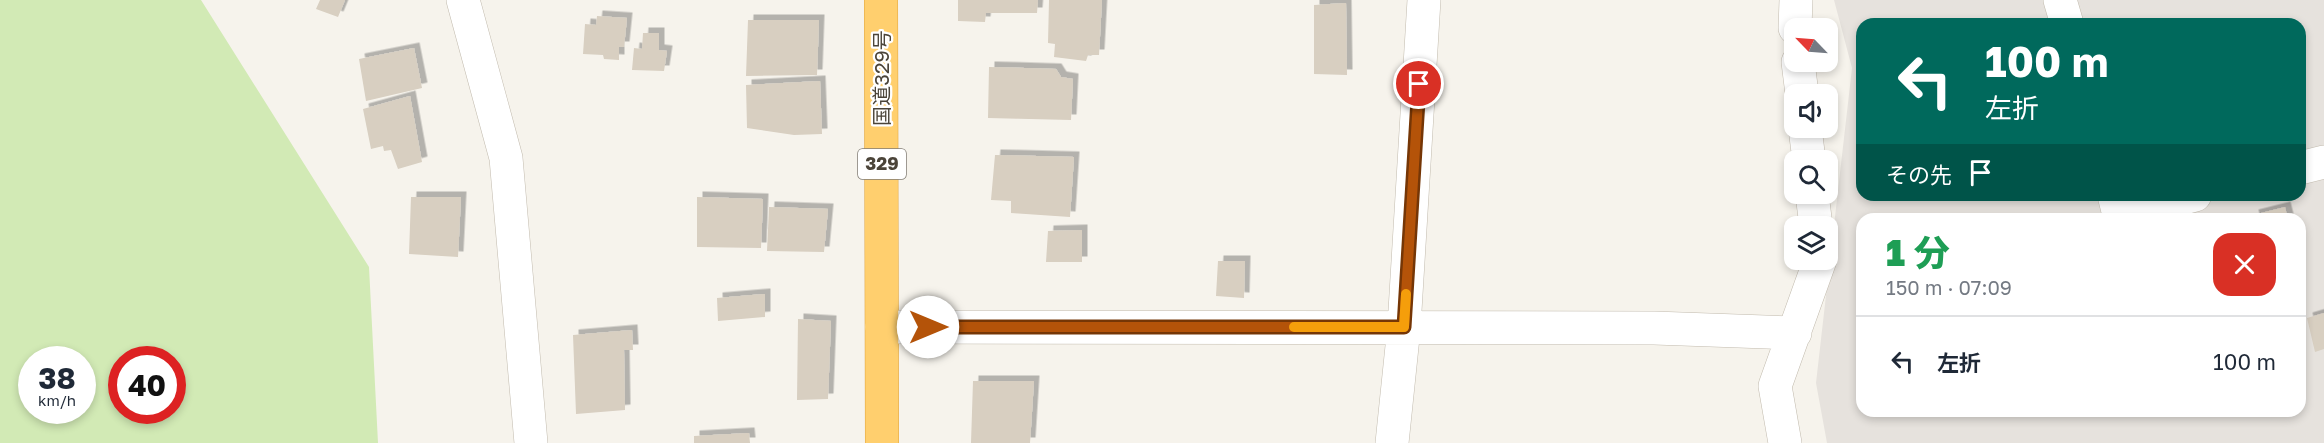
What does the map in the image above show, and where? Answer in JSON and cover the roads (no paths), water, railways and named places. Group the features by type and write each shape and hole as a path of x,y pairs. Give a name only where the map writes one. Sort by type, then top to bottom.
{"highway":[{"name":"国道329号","path":"881,0 882,443"}],"street":[{"path":"463,0 506,158 531,443"},
{"path":"1392,443 1404,327 1424,0"},
{"path":"1795,18 1796,0"},
{"path":"2060,0 2065,18"},
{"path":"2306,166 2324,162"},
{"path":"2127,213 2172,201"},
{"path":"1785,443 1775,386 1816,270"},
{"path":"882,327 1654,328 1794,333"}]}
